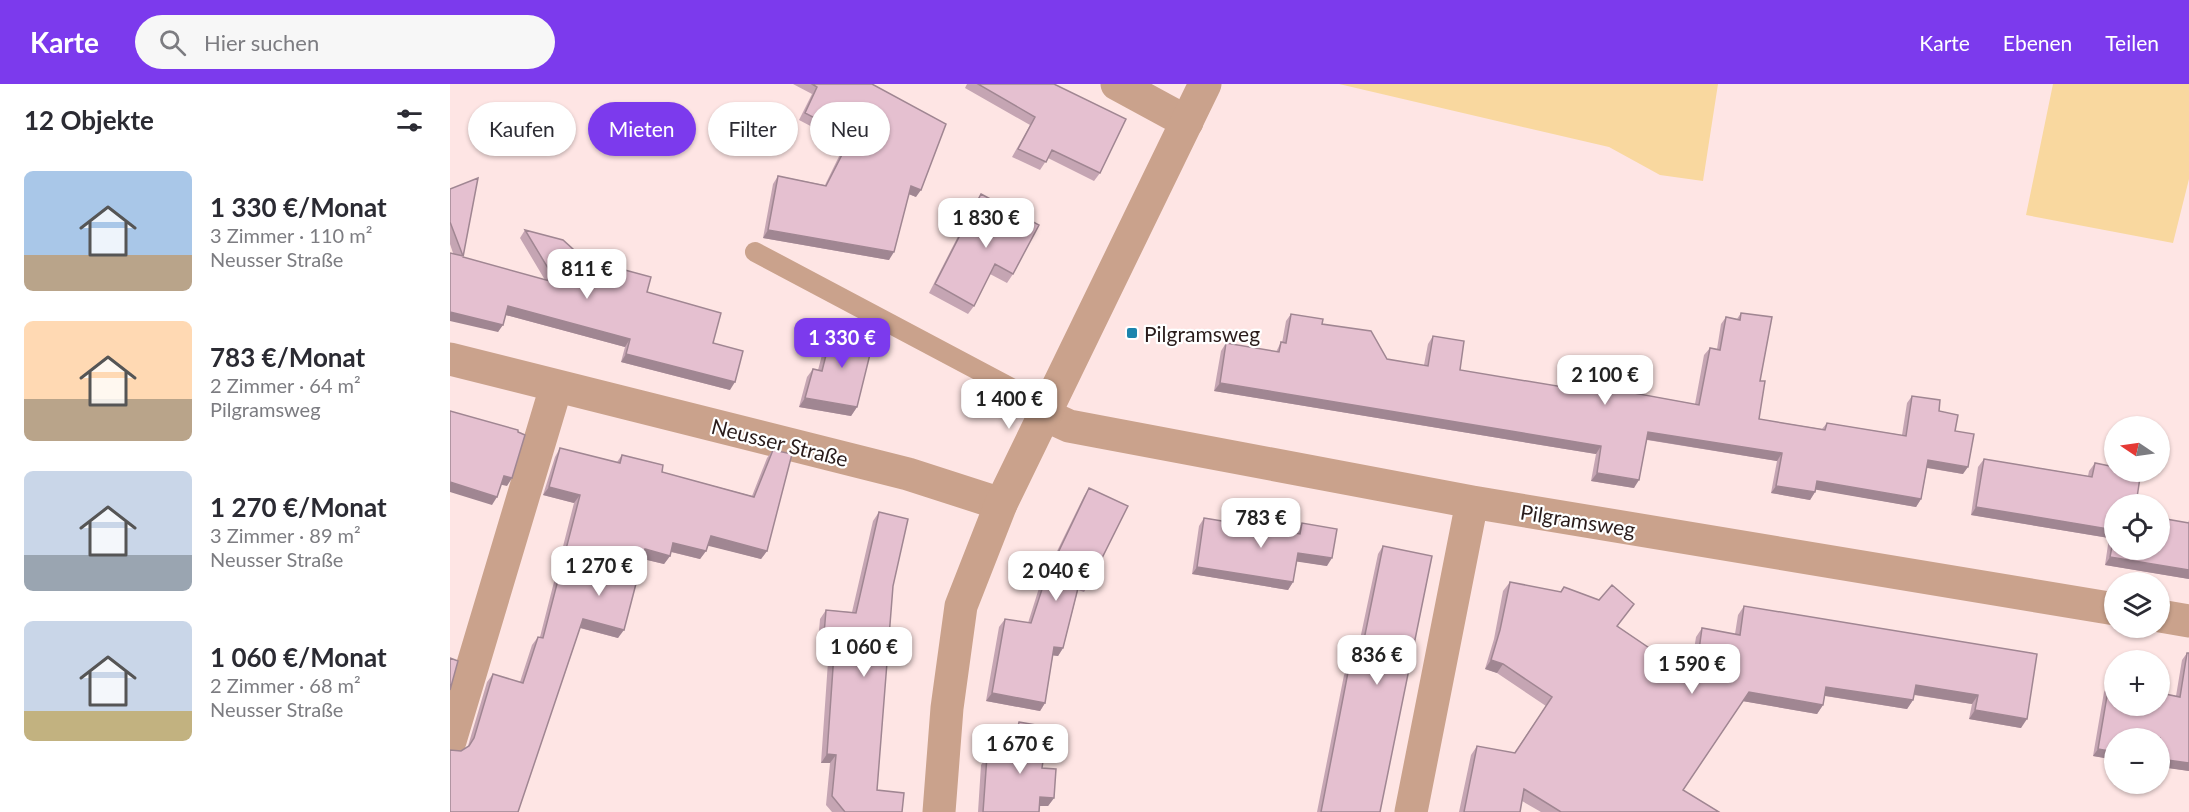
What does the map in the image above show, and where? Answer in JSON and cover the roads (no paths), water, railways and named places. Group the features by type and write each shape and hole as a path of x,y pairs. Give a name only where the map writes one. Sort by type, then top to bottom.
{"street":[{"path":"1117,84 1187,122"},
{"path":"939,812 947,708 961,606 1001,504 1204,84"},
{"name":"Neusser Straße","path":"450,359 920,477 1001,504"},
{"path":"450,741 555,387"},
{"name":"Pilgramsweg","path":"1045,415 1069,426 1472,502 2104,607"},
{"path":"1411,812 1472,502"},
{"path":"2170,618 2189,621"}],"lane":[{"path":"755,252 1015,390 1045,415"}],"place":[{"name":"Pilgramsweg","path":"1132,333"}]}
